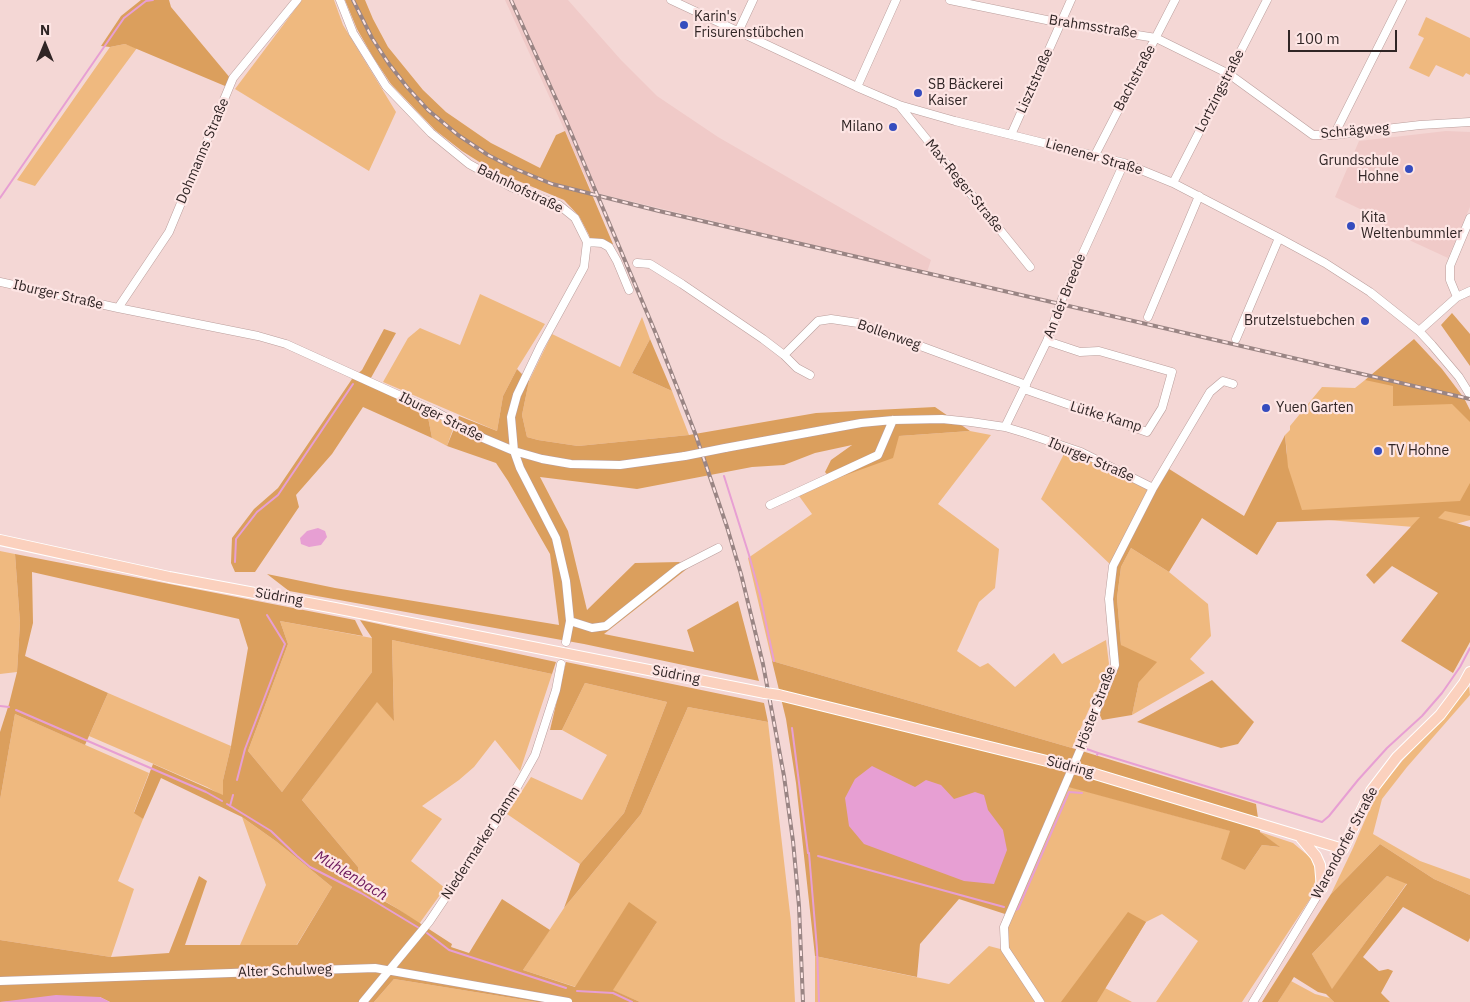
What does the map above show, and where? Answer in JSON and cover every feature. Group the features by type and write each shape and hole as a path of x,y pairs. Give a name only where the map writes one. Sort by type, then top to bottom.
{"main road":[{"name":"Südring","path":"0,540 169,577 779,695 1059,764 1233,815 1301,838 1343,849"},
{"name":"Warendorfer Straße","path":"1343,849 1371,791 1397,757 1440,715 1470,672"},
{"path":"1301,838 1316,856 1320,865 1322,888"}],"street":[{"name":"Dohmanns Straße","path":"118,308 169,232 233,78 298,0"},
{"name":"Bahnhofstraße","path":"340,0 353,32 386,86 431,133 470,164 511,186 559,205 574,218 587,242"},
{"name":"Lienener Straße","path":"672,0 898,105 1124,163 1200,196 1279,238 1358,284 1419,331 1459,377 1470,395"},
{"path":"738,32 753,0"},
{"path":"857,87 896,0"},
{"name":"Brahmsstraße","path":"950,0 1061,23 1156,38 1229,74"},
{"path":"988,8 992,0"},
{"name":"Lisztstraße","path":"1011,135 1071,0"},
{"name":"Bachstraße","path":"1096,155 1175,0"},
{"name":"Lortzingstraße","path":"1173,183 1267,0"},
{"path":"1334,135 1402,0"},
{"name":"Schrägweg","path":"1229,74 1313,135 1334,135 1420,125 1470,122"},
{"name":"Max-Reger-Straße","path":"898,105 1030,267"},
{"name":"An der Breede","path":"1005,427 1047,341 1062,299 1124,163"},
{"path":"1148,318 1200,196"},
{"path":"1457,297 1450,280 1450,266 1470,218"},
{"path":"1236,339 1279,238"},
{"path":"566,642 570,621 566,581 556,538 520,468 514,451 511,417 516,395 584,267 587,242 602,243 609,247 629,290"},
{"path":"637,263 650,264 658,268 764,339 797,368 810,375"},
{"name":"Iburger Straße","path":"0,282 258,336 286,344 390,390 436,412 483,438 514,451 542,459 596,465 641,463 861,424 893,420 942,419 1005,427 1081,452 1153,488"},
{"path":"1419,331 1457,297 1470,291"},
{"name":"Bollenweg","path":"784,356 818,321 831,319 858,323 1025,387"},
{"name":"Lütke Kamp","path":"1025,387 1147,432 1162,408 1172,372 1099,351 1080,352 1047,341"},
{"path":"1153,488 1210,392 1223,382 1232,384"},
{"path":"770,506 878,455 893,420"},
{"name":"Höster Straße","path":"1040,1002 1005,949 1004,927 1115,665 1109,599 1113,566 1153,488"},
{"path":"570,621 592,628 606,626 680,568 718,548"},
{"name":"Niedermarker Damm","path":"363,1002 429,922 503,812 536,755 562,664"},
{"name":"Warendorfer Straße","path":"1253,1002 1322,888 1343,849"},
{"name":"Alter Schulweg","path":"0,981 375,968 568,1002"}],"shaded area":[{"path":"141,0 169,0 171,7 231,79 225,86 125,44 110,47 101,46 121,16"},
{"path":"302,0 334,0 343,25 396,112 369,171 235,89"},
{"path":"345,0 365,0 388,47 423,90 446,112 491,143 540,168 556,135 565,131 613,244 592,247 589,235 579,216 564,200 492,170 462,151 435,130 391,84 357,29"},
{"path":"505,0 568,0 621,60 657,96 718,137 931,260 926,275 592,192"},
{"path":"1426,17 1470,38 1470,75 1466,73 1463,77 1436,65 1429,77 1409,68 1424,38 1418,35"},
{"path":"125,44 137,48 35,186 17,180 110,47"},
{"name":"Grundschule Hohne","path":"1446,131 1470,132 1470,207 1448,258 1383,228 1385,221 1335,197 1359,141"},
{"path":"480,294 545,324 517,369 503,396 497,431 383,382 408,338 420,328 460,345"},
{"path":"1452,313 1470,334 1470,366 1441,325"},
{"path":"642,317 650,339 632,373 672,391 689,435 578,446 527,437 522,415 529,381 552,334 620,367"},
{"path":"384,329 396,333 367,385 427,412 432,438 363,407 332,454 296,495 299,507 255,572 235,572 231,563 232,538 254,509 278,488 352,379 362,370"},
{"path":"650,339 672,391 632,373"},
{"path":"1414,339 1442,369 1464,398 1470,410 1470,422 1452,404 1393,406 1393,386 1365,380"},
{"name":"TV Hohne","path":"1413,341 1470,417 1470,520 1438,529 1328,520 1272,507 1287,453 1285,435 1290,430 1290,426 1322,387 1355,388"},
{"path":"517,369 529,381 522,415 527,437 578,446 689,435 816,413 935,407 970,431 899,436 893,458 832,480 825,472 831,460 852,445 815,453 784,465 752,467 637,489 540,477 568,531 587,610 635,563 679,562 688,568 604,634 694,652 687,630 738,601 759,681 584,644 289,591 267,574 335,588 559,625 550,554 508,481 496,463 447,446 459,416 497,431 503,396"},
{"path":"427,412 454,426 447,446 432,438"},
{"path":"970,431 991,435 938,504 999,549 995,588 979,602 957,651 980,667 988,663 1015,687 1054,653 1062,664 1106,640 1109,664 1072,748 772,661 748,558 812,514 799,496 832,480 899,436"},
{"path":"1285,435 1288,467 1302,510 1460,501 1470,483 1470,516 1445,511 1438,518 1470,527 1470,642 1453,673 1401,641 1438,593 1392,566 1374,584 1366,575 1420,517 1277,522 1257,555 1202,518 1169,572 1131,548 1121,567 1117,598 1121,645 1157,662 1139,682 1132,715 1102,720 1099,713 1118,665 1113,599 1116,566 1166,467 1244,516"},
{"path":"1067,448 1151,489 1112,566 1041,499"},
{"path":"318,528 325,531 327,537 321,545 309,547 301,544 300,538 307,531"},
{"path":"1131,548 1169,572 1208,604 1211,636 1190,659 1205,673 1132,715 1139,682 1121,645 1117,598 1121,567"},
{"path":"0,551 15,554 20,623 17,672 0,674"},
{"path":"15,554 355,620 363,636 280,621 288,644 248,751 282,792 372,672 372,638 360,620 556,662 552,674 392,640 394,721 377,702 302,800 358,867 361,888 398,909 452,944 451,947 469,953 502,899 550,930 523,970 575,987 629,902 657,922 613,990 640,1002 537,1002 394,979 374,1002 110,1002 100,997 0,1002 0,940 111,957 169,953 199,876 207,881 185,945 297,945 332,887 277,842 242,817 161,778 143,819 134,813 153,764 223,795 223,780 231,746 248,648 239,619 32,572 33,623 25,656 108,693 85,745 15,714 0,800 0,732 17,672 20,623"},
{"path":"280,621 372,638 372,672 282,792 248,751 288,644"},
{"path":"392,640 552,674 520,771 495,740 474,767 422,806 442,819 411,861 445,888 419,924 361,887 358,867 302,800 377,701 394,720"},
{"path":"772,661 1072,748 1256,804 1260,832 1280,847 1262,845 1245,870 1221,859 1230,831 1061,785 1008,915 959,899 920,944 917,977 815,956 796,783 786,719"},
{"path":"566,662 764,703 768,722 688,707 641,814 564,908 580,864 624,813 667,702 585,683 562,730 550,730"},
{"path":"1212,680 1254,722 1238,744 1221,748 1137,722"},
{"path":"585,683 667,702 624,813 580,864 507,814 531,777 582,800 607,755 562,730"},
{"path":"1469,686 1470,695 1407,767 1382,799 1373,834 1420,861 1470,879 1470,895 1434,879 1380,844 1331,894 1377,792"},
{"path":"108,693 231,746 223,780 223,796 207,787 89,736"},
{"path":"688,707 768,722 791,922 795,1002 640,1002 612,990 657,922 576,987 523,970 564,908 641,814"},
{"path":"15,714 149,773 134,812 143,819 118,881 134,889 111,957 0,940 0,800"},
{"path":"872,766 915,787 926,780 941,785 954,799 975,792 984,795 988,810 1003,830 1007,850 994,884 964,881 864,844 849,826 845,798 855,779"},
{"path":"1067,786 1231,831 1245,870 1262,845 1279,847 1260,832 1293,843 1311,858 1317,873 1312,896 1242,1002 1156,1002 1198,941 1162,914 1146,922 1105,988 1132,1002 1045,1002 1009,949 1008,927"},
{"path":"242,817 277,842 332,887 296,946 240,945 266,885"},
{"path":"1380,844 1434,879 1470,895 1470,938 1468,942 1403,907 1363,957 1379,971 1388,969 1393,971 1381,993 1390,1002 1334,1002 1326,994 1318,992 1294,977 1278,1002 1262,1002 1331,894","holes":["1387,876 1407,884 1332,989 1312,954"]},
{"path":"1387,876 1407,883 1332,990 1312,954"},
{"path":"1128,912 1146,922 1097,1002 1061,1002"},
{"path":"989,946 1004,950 1037,1002 815,1002 815,956 949,984"},
{"path":"394,979 537,1002 374,1002"},
{"path":"1291,981 1315,994 1330,998 1334,1002 1278,1002"},
{"path":"56,995 100,997 110,1002 0,1002"}],"waterway":[{"path":"0,198 124,18 146,1 153,0"},
{"path":"235,562 236,539 257,512 278,495 353,384"},
{"path":"724,476 760,595 774,661"},
{"path":"237,780 245,749 285,644 267,615"},
{"path":"1097,755 1098,753 1322,822 1387,748 1422,716 1442,693 1460,667 1470,648"},
{"name":"Mühlenbach","path":"0,706 9,707"},
{"name":"Mühlenbach","path":"16,710 206,792 222,801"},
{"path":"792,728 808,853"},
{"path":"1084,748 1098,753"},
{"path":"1015,910 1018,909 1069,792 1082,793"},
{"path":"230,806 233,795"},
{"name":"Mühlenbach","path":"227,804 271,831 310,867 361,893 419,928"},
{"path":"809,853 817,949 819,1002"},
{"path":"818,856 1004,907"},
{"name":"Mühlenbach","path":"427,933 449,950 566,988"},
{"name":"Mühlenbach","path":"577,991 613,993 632,1002"}],"railway":[{"path":"353,0 372,38 389,64 428,110 458,135 488,155 513,168 552,184 659,211 1470,399"},
{"path":"511,0 566,121 656,334 695,433 741,574 763,664 784,776 799,906 803,1002"}],"place":[{"name":"Karin's Frisurenstübchen","path":"684,25"},
{"name":"SB Bäckerei Kaiser","path":"918,93"},
{"name":"Milano","path":"893,127"},
{"name":"Grundschule Hohne","path":"1409,169"},
{"name":"Kita Weltenbummler","path":"1351,226"},
{"name":"Brutzelstuebchen","path":"1365,321"},
{"name":"Yuen Garten","path":"1266,408"},
{"name":"TV Hohne","path":"1378,451"}]}
